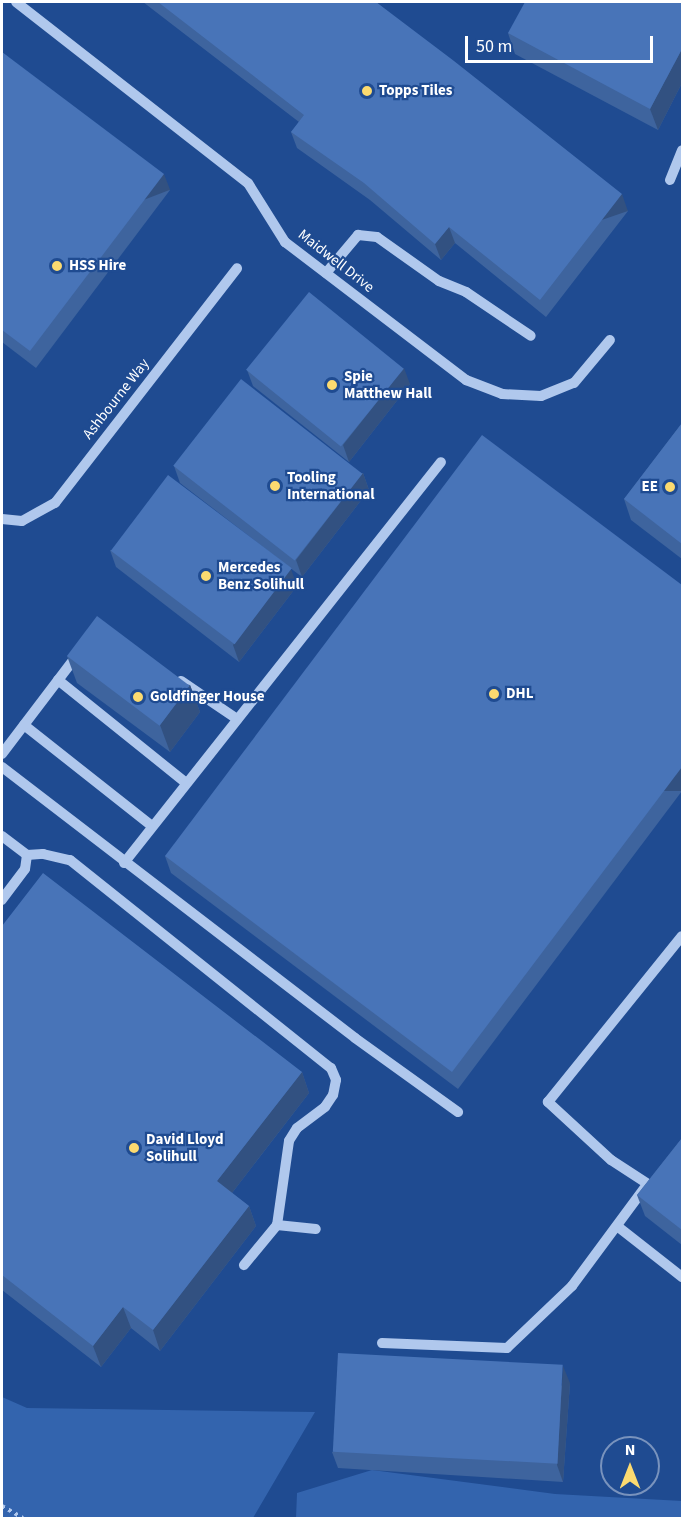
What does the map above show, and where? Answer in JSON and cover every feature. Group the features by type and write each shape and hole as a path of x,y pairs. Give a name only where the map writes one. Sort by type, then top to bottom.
{"lane":[{"name":"Maidwell Drive","path":"16,2 248,183 285,242 466,380 502,394 541,396 574,383 610,340"},
{"path":"670,180 682,150"},
{"path":"326,273 358,235 377,237 439,281 474,296 531,336"},
{"name":"Ashbourne Way","path":"2,519 22,521 55,503 237,268"},
{"path":"124,862 441,462"},
{"path":"2,754 85,646"},
{"path":"171,675 237,719"},
{"path":"58,680 186,783"},
{"path":"24,725 153,826"},
{"path":"2,767 355,1038 458,1112"},
{"path":"2,836 27,855 43,854 70,860 331,1068 336,1080 333,1095 325,1107 297,1128 290,1141 277,1225 244,1265"},
{"path":"2,900 25,869 27,855"},
{"path":"382,1343 507,1348 572,1286 652,1179 611,1160 548,1102 682,936"},
{"path":"277,1225 316,1229"},
{"path":"616,1226 682,1277"}],"path":[{"path":"2,1506 23,1518"}],"shaded area":[{"path":"2,1397 27,1408 315,1412 253,1518 2,1518"},
{"path":"372,1470 555,1494 682,1501 682,1518 296,1518 297,1493"}],"building":[{"path":"158,2 376,2 622,194 540,300 449,227 435,244 364,183 291,132 304,115"},
{"path":"525,2 682,2 682,49 650,109 508,33"},
{"name":"HSS Hire","path":"2,52 164,174 30,351 2,330"},
{"name":"Spie Matthew Hall","path":"309,292 404,369 341,446 246,370"},
{"name":"Tooling International","path":"241,379 362,474 295,560 173,466"},
{"path":"682,423 682,544 624,499"},
{"name":"DHL","path":"482,435 682,585 682,767 452,1072 165,856"},
{"name":"Mercedes Benz Solihull","path":"168,475 292,568 235,644 111,551"},
{"path":"97,616 190,686 160,726 67,656"},
{"name":"David Lloyd Solihull","path":"43,873 302,1072 217,1181 249,1206 153,1330 123,1307 93,1346 2,1275 2,926"},
{"path":"682,1138 682,1230 637,1195"},
{"path":"338,1353 563,1365 558,1464 333,1452"}],"place":[{"name":"Topps Tiles","path":"367,91"},
{"name":"HSS Hire","path":"57,266"},
{"name":"Spie Matthew Hall","path":"332,385"},
{"name":"Tooling International","path":"275,486"},
{"name":"EE","path":"670,487"},
{"name":"Mercedes Benz Solihull","path":"206,576"},
{"name":"DHL","path":"494,694"},
{"name":"Goldfinger House","path":"138,697"},
{"name":"David Lloyd Solihull","path":"134,1148"}]}
